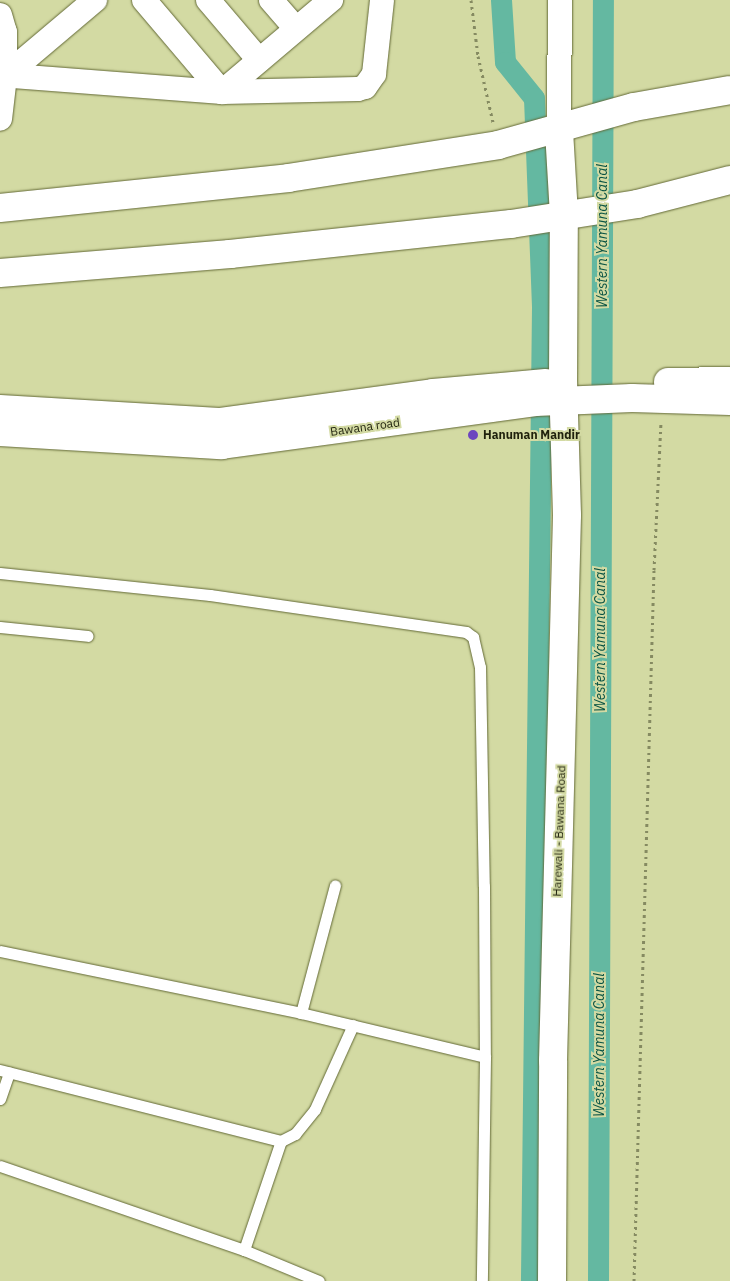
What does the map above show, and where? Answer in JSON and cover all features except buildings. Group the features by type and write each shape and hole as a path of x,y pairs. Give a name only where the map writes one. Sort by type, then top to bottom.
{"street":[{"path":"144,0 222,92"},
{"path":"208,0 259,60"},
{"path":"271,0 296,29"},
{"path":"222,92 330,0"},
{"path":"2,76 222,92 365,86 374,74 382,0"},
{"path":"558,130 560,0"},
{"path":"2,76 86,3"},
{"path":"0,15 5,32 0,119"},
{"path":"0,208 288,178 503,144 634,107 730,90"},
{"name":"Harewali - Bawana Road","path":"552,1281 553,1061 568,515 567,391 558,130"},
{"path":"0,273 210,256 511,224 638,204 730,180"},
{"name":"Bawana road","path":"0,409 219,422 433,393 632,390 730,381"},
{"name":"Bawana road","path":"632,390 662,399 730,402"},
{"name":"Bawana road","path":"0,432 222,445 567,391"}],"lane":[{"path":"0,573 210,595 466,632 473,637 480,667 485,1057 482,1281"},
{"path":"0,627 88,636"},
{"path":"301,1013 335,885"},
{"path":"0,951 301,1013 485,1057"},
{"path":"0,1098 4,1072 282,1141 295,1134 316,1109 353,1025"},
{"path":"244,1250 282,1141"},
{"path":"0,1166 244,1250 319,1281"}],"path":[{"path":"471,0 478,56 503,144"},
{"path":"634,1281 654,570 662,399"}],"waterway":[{"path":"501,0 505,62 534,98 542,307 531,1281"},
{"name":"Western Yamuna Canal","path":"598,1281 603,0"}],"place":[{"name":"Hanuman Mandir","path":"473,435"}]}
